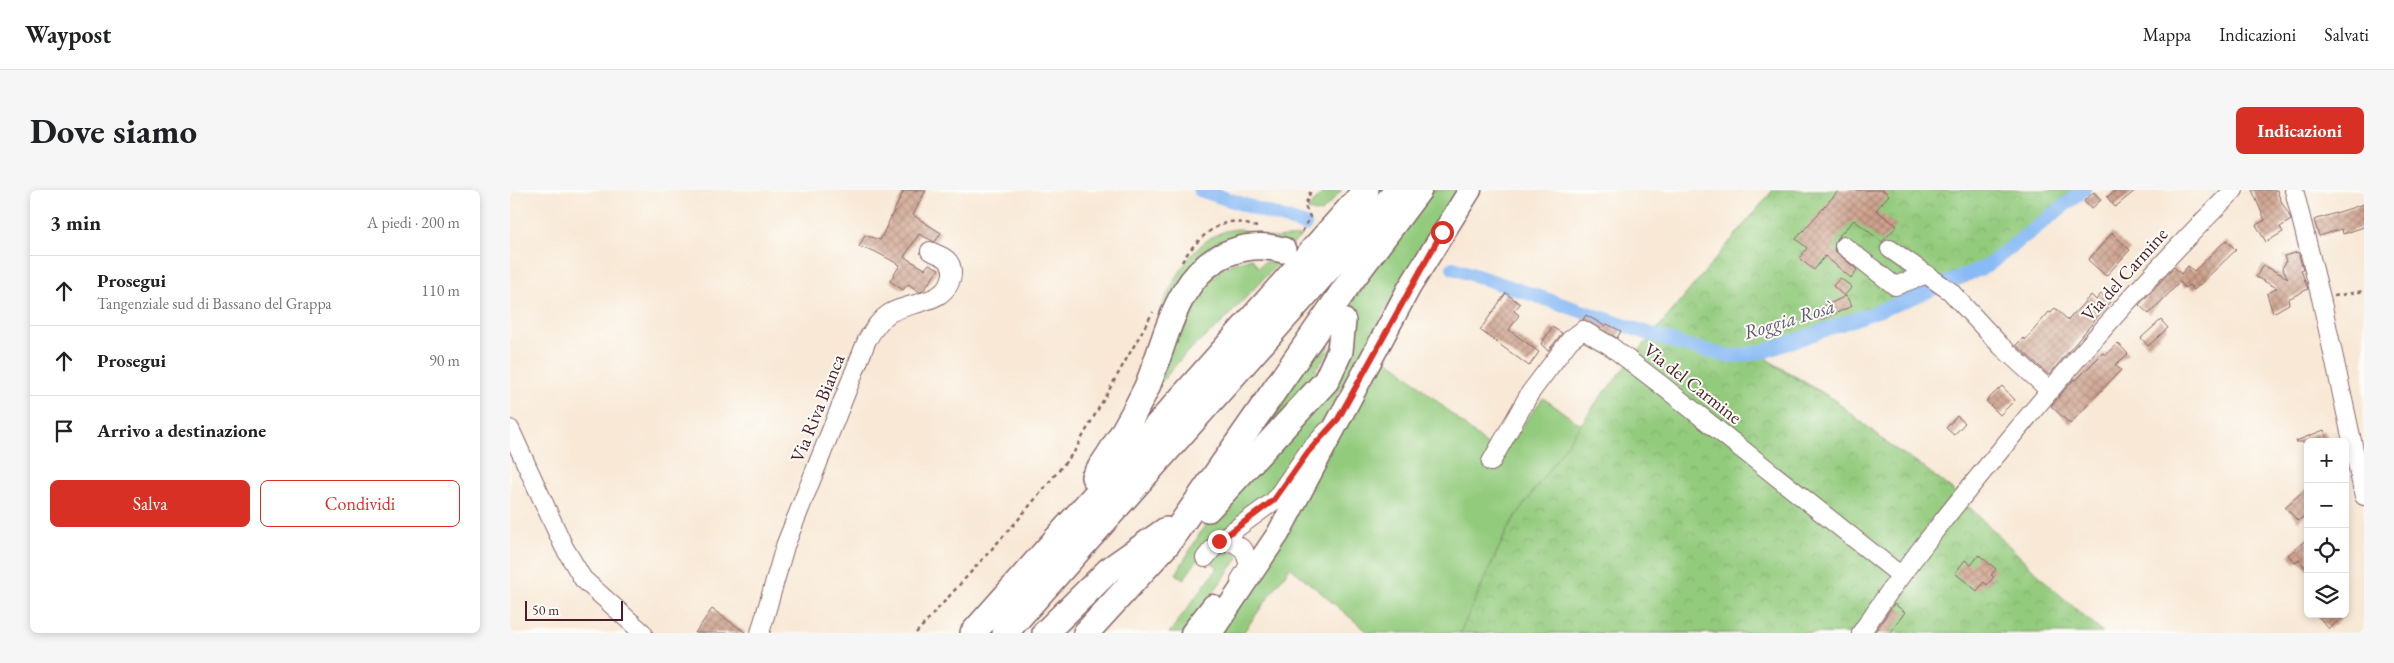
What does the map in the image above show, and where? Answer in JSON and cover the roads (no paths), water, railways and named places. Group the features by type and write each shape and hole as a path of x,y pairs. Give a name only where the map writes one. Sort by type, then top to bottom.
{"highway":[{"path":"973,633 1366,190"},
{"path":"1005,633 1398,190"},
{"path":"1086,633 1168,543 1352,279 1419,190"},
{"path":"1000,602 1013,571 1082,493 1124,432 1149,381 1180,301 1196,276 1211,262 1239,249 1264,247 1294,240"},
{"path":"1168,543 1197,521 1322,387 1337,361 1342,344 1342,322"},
{"path":"1044,633 1109,570 1188,514"}],"main road":[{"path":"1210,633 1278,534 1307,484 1334,426 1410,288 1470,190"},
{"path":"1192,633 1247,556 1334,426"}],"street":[{"name":"Via del Carmine","path":"1861,633 1900,575 2049,390 2166,258 2234,190"},
{"path":"2294,190 2321,298 2364,496"},
{"path":"1844,246 1895,286 1931,277"},
{"path":"1890,249 1950,291 2001,346 2049,390"},
{"name":"Via Riva Bianca","path":"760,633 785,546 866,340 888,314 902,307 931,300 943,291 951,279 952,268 949,260 930,251"},
{"name":"Via del Carmine","path":"1491,462 1530,393 1570,340 1583,330 1609,345 1652,378 1900,575"},
{"path":"1206,558 1216,544 1274,500 1308,452 1334,426"},
{"path":"510,429 564,547 583,579 643,633"},
{"path":"1201,633 1246,572 1249,565 1242,547 1236,543 1226,541 1216,544"}],"waterway":[{"name":"Roggia Rosà","path":"1200,190 1305,225"},
{"name":"Roggia Rosà","path":"1453,268 1683,345 1731,357 1766,351 1900,303 1987,266 2084,190"}]}
